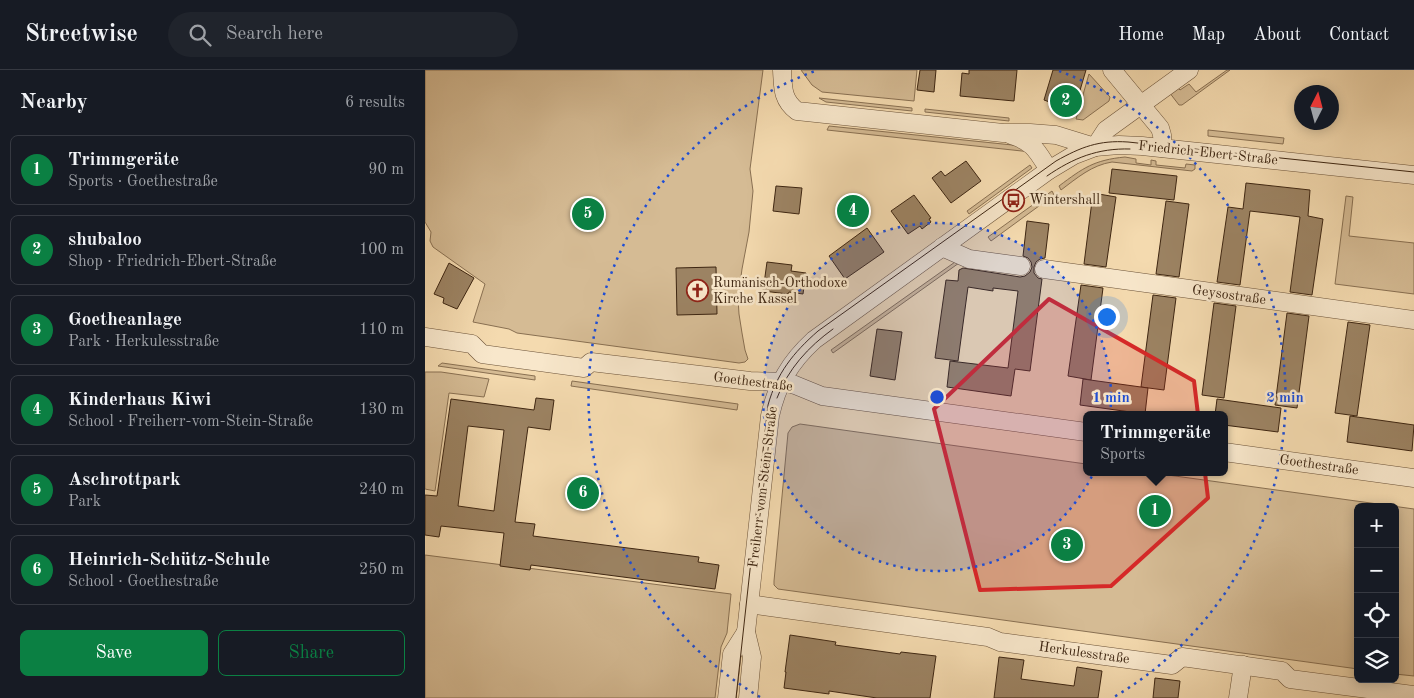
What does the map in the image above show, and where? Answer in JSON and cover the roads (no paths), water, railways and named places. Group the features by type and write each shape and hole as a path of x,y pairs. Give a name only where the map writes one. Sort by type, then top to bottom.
{"street":[{"name":"Friedrich-Ebert-Straße","path":"782,70 783,90 790,105 797,111 1003,133 1056,135 1095,148 1119,145 1163,148 1414,175"},
{"path":"1112,70 1160,128 1163,148"},
{"path":"1095,148 1106,130 1189,70"},
{"name":"Friedrich-Ebert-Straße","path":"1003,133 1025,139 1046,165"},
{"name":"Freiherr-vom-Stein-Straße","path":"748,698 752,657 746,632 771,416 773,402 780,382 796,358 814,340 942,247 1046,165 1095,148"},
{"path":"942,247 969,259 1021,266"},
{"name":"Geysostraße","path":"1043,269 1414,320"},
{"name":"Goethestraße","path":"425,337 472,344 481,354 584,368 591,362 750,382 780,382 795,385 822,396 1083,432"},
{"name":"Goethestraße","path":"1228,453 1414,478"},
{"name":"Herkulesstraße","path":"749,604 988,637 1000,642 1172,665 1182,657 1243,665 1282,671 1290,679 1414,695"},
{"name":"Freiherr-vom-Stein-Straße","path":"727,698 732,654 746,632"},
{"path":"1237,698 1243,665"}],"tram line":[{"path":"736,698 768,405 776,383 787,364 818,331 1056,161 1099,143 1128,142 1414,172"},
{"path":"1047,176 1066,164 1086,155 1107,150 1130,149"},
{"path":"777,398 787,378 800,359 815,343 833,329"}],"place":[{"name":"shubaloo","path":"1066,101"},
{"name":"Wintershall","path":"1013,200"},
{"name":"Kinderhaus Kiwi","path":"853,211"},
{"name":"Aschrottpark","path":"588,214"},
{"name":"Rumänisch-Orthodoxe Kirche Kassel","path":"697,291"},
{"name":"Heinrich-Schütz-Schule","path":"583,493"},
{"name":"Trimmgeräte","path":"1155,511"},
{"name":"Goetheanlage","path":"1067,545"}]}
